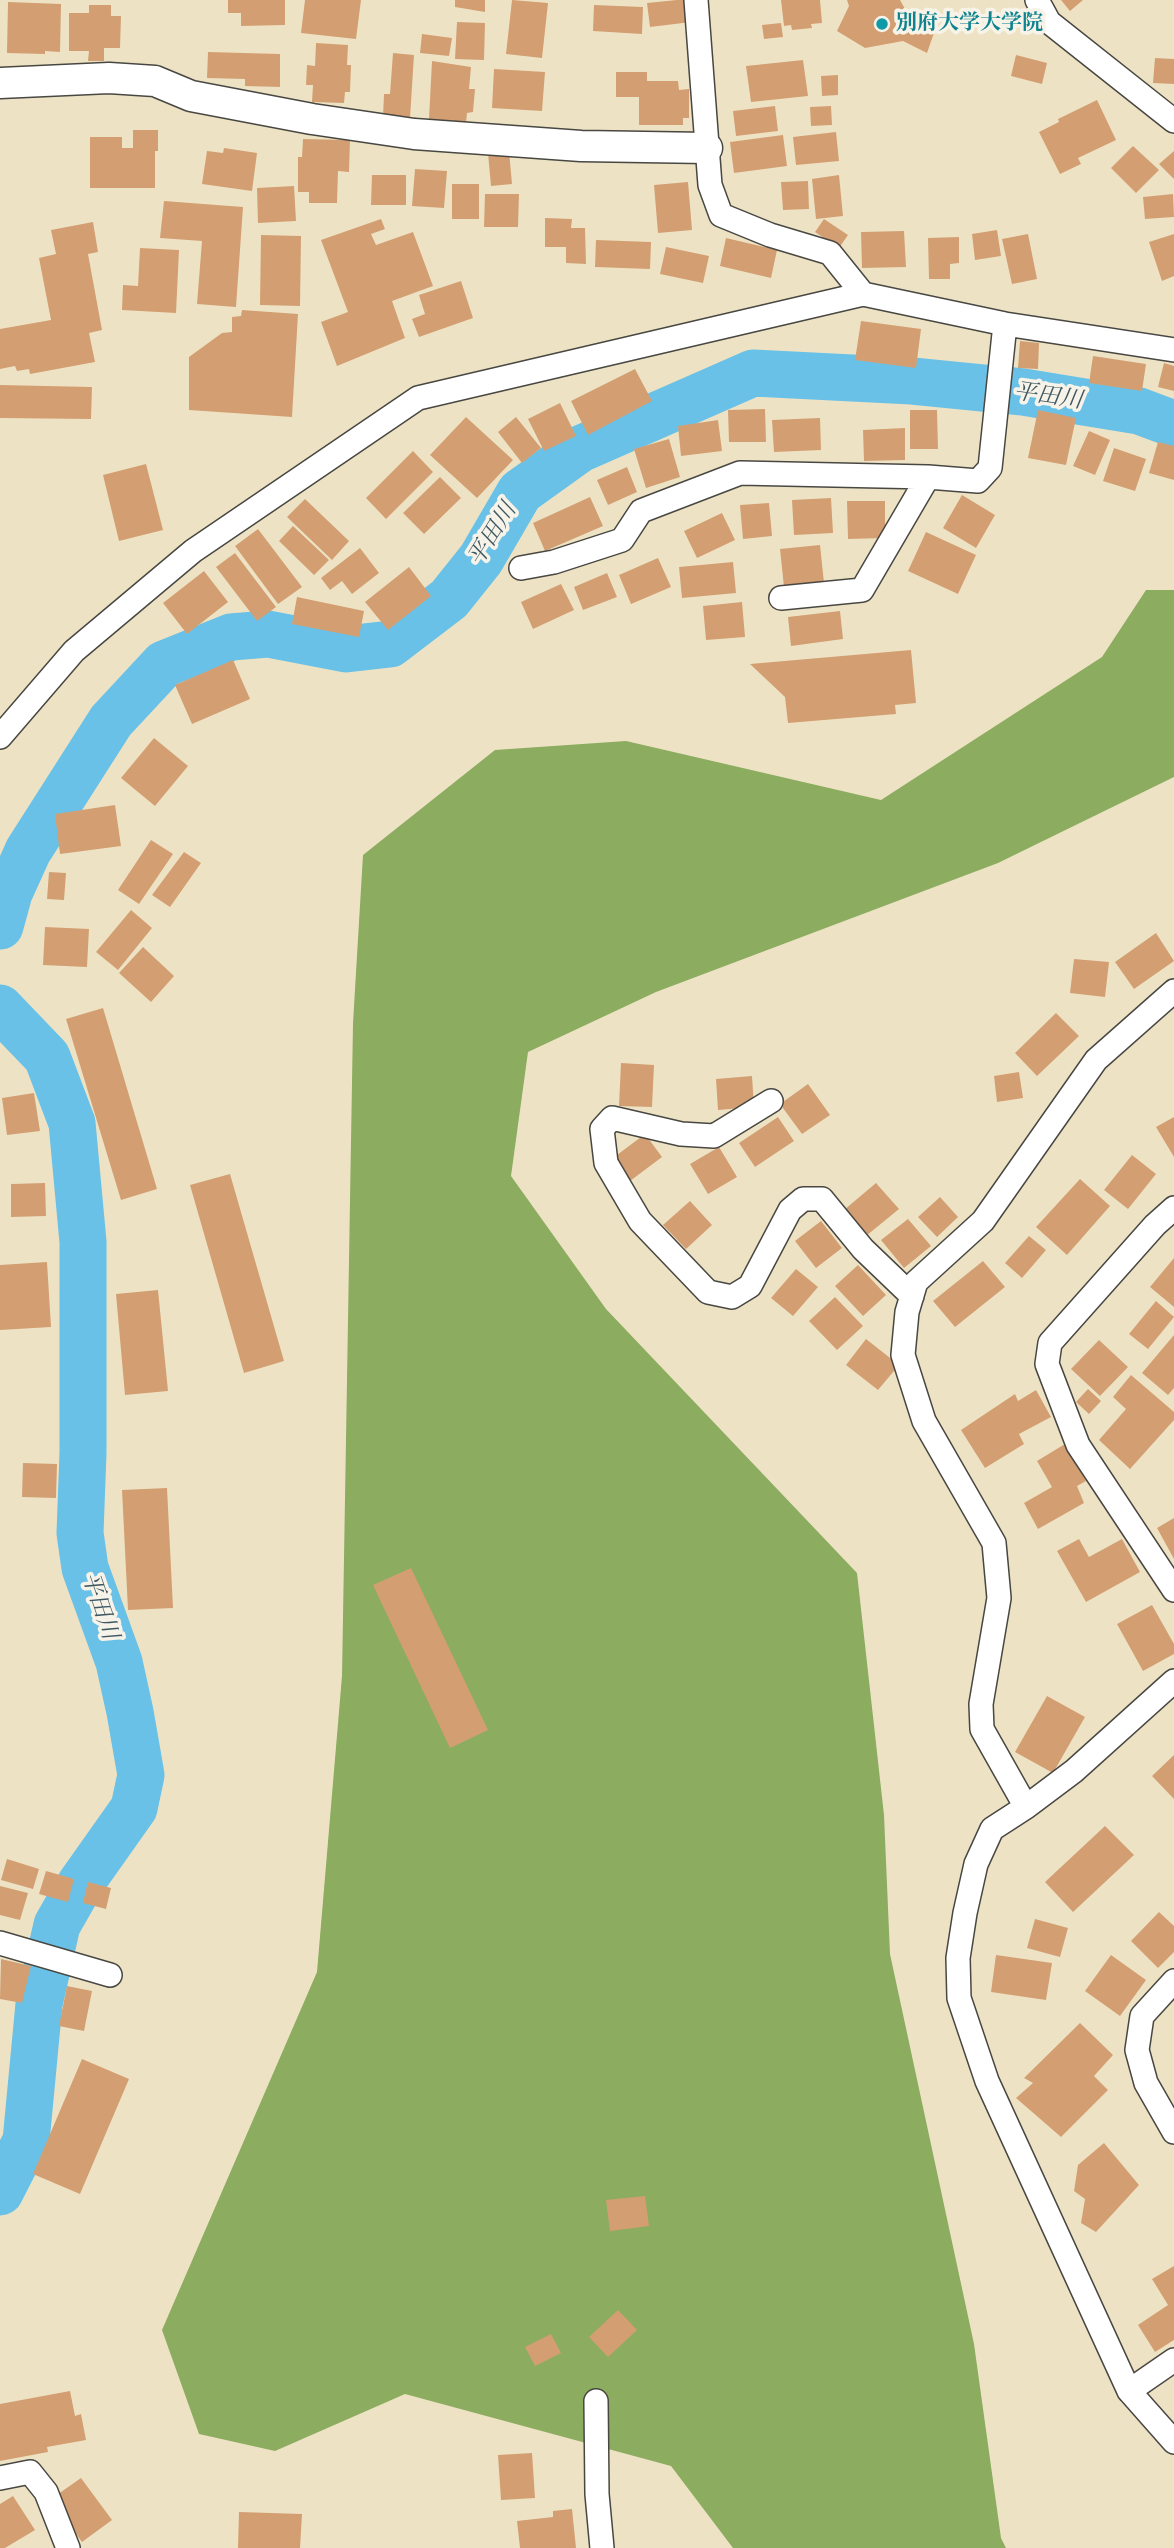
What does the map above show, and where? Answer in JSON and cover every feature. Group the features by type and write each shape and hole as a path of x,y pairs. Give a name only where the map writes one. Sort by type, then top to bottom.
{"street":[{"path":"696,0 710,185 721,215 830,253 863,294"},
{"path":"1037,0 1049,22 1174,121"},
{"path":"0,83 109,78 155,81 191,96 414,135 580,146 706,148"},
{"path":"0,737 74,651 193,551 418,398 863,294 1005,324 1174,350"},
{"path":"521,568 554,562 622,540 642,511 740,473 928,477 978,481 990,468 1005,324"},
{"path":"781,598 863,590 928,477"},
{"path":"1026,1807 982,1729 981,1704 999,1598 994,1543 924,1421 903,1355 907,1312 916,1282 983,1221 1096,1060 1174,991"},
{"path":"771,1101 714,1136 681,1134 612,1118 602,1129 606,1163 640,1221 708,1292 732,1297 750,1286 790,1210 803,1199 822,1199 863,1249 912,1296"},
{"path":"1174,1208 1155,1225 1050,1342 1047,1364 1078,1445 1174,1590"},
{"path":"1174,1681 1074,1771 992,1829 976,1864 958,1958 959,1998 987,2081 1129,2391 1174,2442"},
{"path":"0,1943 110,1975"},
{"path":"1174,1981 1142,2016 1137,2050 1146,2082 1174,2132"},
{"path":"1129,2391 1174,2360"},
{"path":"596,2401 597,2494 602,2548"},
{"path":"0,2478 30,2472 46,2492 68,2548"}],"green space":[{"path":"1146,590 1174,590 1174,777 998,863 656,992 528,1052 511,1176 606,1309 857,1573 884,1815 890,1954 974,2344 1001,2538 1006,2548 733,2548 671,2466 405,2394 275,2451 199,2434 162,2330 317,1972 342,1676 353,1023 363,855 495,750 626,741 881,800 1102,657"}],"building":[{"path":"228,0 285,0 285,25 241,26 241,13 228,13"},
{"path":"305,0 361,0 356,39 301,33"},
{"path":"455,0 485,0 485,12 455,7"},
{"path":"512,0 548,3 542,58 506,54"},
{"path":"688,0 691,22 650,27 647,3"},
{"path":"781,0 820,0 822,23 811,24 812,28 792,30 791,25 784,26"},
{"name":"別府大学大学院","path":"847,0 900,0 910,18 935,30 927,53 903,41 865,48 837,31 849,6"},
{"path":"1061,0 1083,0 1070,11"},
{"path":"8,2 61,4 60,52 7,53"},
{"path":"89,5 111,5 111,16 121,16 120,48 104,48 104,61 88,61 89,51 69,51 69,13 89,13"},
{"path":"594,5 643,7 642,34 593,31"},
{"path":"457,22 485,23 484,60 455,59"},
{"path":"781,23 783,37 764,39 762,25"},
{"path":"422,34 452,38 449,56 420,53"},
{"path":"316,43 348,45 347,65 351,65 350,92 345,92 344,103 312,102 313,85 306,85 307,65 315,66"},
{"path":"208,52 280,54 280,87 245,86 245,79 207,78"},
{"path":"393,53 414,55 410,118 383,117 384,94 390,94"},
{"path":"1016,55 1047,63 1042,84 1011,76"},
{"path":"1155,58 1174,59 1174,84 1153,83"},
{"path":"803,60 808,96 751,102 746,66"},
{"path":"432,61 471,67 469,89 475,89 473,112 467,113 466,123 429,119"},
{"path":"494,69 545,72 542,111 492,108"},
{"path":"616,72 647,72 647,81 678,81 679,90 689,89 689,118 683,118 683,125 639,125 639,97 616,97"},
{"path":"838,75 838,95 822,96 821,76"},
{"path":"1097,100 1116,140 1078,158 1081,164 1060,174 1039,132 1059,122 1058,119"},
{"path":"775,106 778,131 736,136 733,111"},
{"path":"831,106 832,125 811,126 810,107"},
{"path":"133,130 158,130 155,188 90,188 90,137 122,137 122,148 133,148"},
{"path":"836,132 839,161 796,165 793,137"},
{"path":"783,135 787,166 734,173 730,142"},
{"path":"303,139 350,140 349,172 338,171 337,203 309,203 309,192 298,192 298,157 302,157"},
{"path":"1133,146 1159,170 1136,193 1111,168"},
{"path":"224,148 257,153 252,191 202,184 207,151 223,153"},
{"path":"509,151 512,184 491,186 488,153"},
{"path":"1174,151 1174,179 1159,164"},
{"path":"415,169 447,171 444,208 412,206"},
{"path":"372,175 406,175 406,205 371,205"},
{"path":"839,175 843,216 816,219 812,179"},
{"path":"808,181 809,209 783,210 781,182"},
{"path":"688,182 692,230 658,233 654,185"},
{"path":"452,184 479,184 479,219 452,219"},
{"path":"294,186 296,221 258,223 257,188"},
{"path":"485,194 519,194 518,227 484,227"},
{"path":"1173,194 1174,217 1145,219 1143,197"},
{"path":"164,201 243,207 236,307 197,304 202,241 160,238"},
{"path":"545,218 572,219 571,228 585,228 586,264 566,263 566,247 545,247"},
{"path":"381,219 385,229 371,234 376,245 413,232 433,286 392,301 405,338 337,366 321,322 348,312 321,240"},
{"path":"824,219 848,235 839,248 815,232"},
{"path":"93,222 98,252 88,254 102,330 89,333 95,362 30,374 29,369 17,371 15,366 0,369 0,329 51,320 39,258 56,254 51,230"},
{"path":"997,230 1001,256 975,260 972,234"},
{"path":"904,231 906,267 862,268 861,232"},
{"path":"1028,234 1037,279 1012,284 1002,239"},
{"path":"1174,234 1174,276 1162,281 1149,242"},
{"path":"261,235 301,236 300,306 260,305"},
{"path":"959,237 959,263 950,264 950,279 929,279 928,238"},
{"path":"726,238 777,250 771,278 720,266"},
{"path":"596,240 651,242 650,269 595,267"},
{"path":"666,247 709,256 703,283 660,274"},
{"path":"140,248 179,250 176,313 122,310 123,285 138,286"},
{"path":"461,281 473,318 419,337 412,319 425,314 419,295"},
{"path":"242,310 298,314 292,417 189,410 189,357 222,333 232,332 232,317 241,316"},
{"path":"861,321 921,329 916,368 855,360"},
{"path":"1020,341 1039,343 1038,369 1018,368"},
{"path":"1093,356 1146,364 1142,391 1089,383"},
{"path":"1164,363 1174,366 1174,391 1158,387"},
{"path":"635,369 652,401 588,435 571,401"},
{"path":"0,385 92,387 91,419 0,418"},
{"path":"560,403 576,436 544,451 528,419"},
{"path":"765,409 766,442 729,442 728,410"},
{"path":"910,410 937,410 938,449 910,449"},
{"path":"1038,410 1076,418 1066,465 1028,458"},
{"path":"466,417 513,460 477,498 430,455"},
{"path":"516,417 541,448 522,463 498,432"},
{"path":"820,418 821,450 774,452 772,420"},
{"path":"718,420 722,451 681,456 678,426"},
{"path":"905,428 905,460 864,461 863,430"},
{"path":"1089,431 1110,440 1095,475 1073,466"},
{"path":"669,439 680,477 646,488 634,449"},
{"path":"1158,442 1174,446 1174,480 1149,473"},
{"path":"1114,448 1146,459 1135,491 1103,481"},
{"path":"413,451 433,472 386,519 366,498"},
{"path":"146,464 163,530 119,541 103,475"},
{"path":"627,467 637,492 608,505 597,480"},
{"path":"440,477 461,498 424,534 403,513"},
{"path":"962,495 995,515 976,548 943,528"},
{"path":"590,497 603,526 545,551 533,523"},
{"path":"831,498 833,533 794,535 792,500"},
{"path":"305,499 349,541 332,560 287,517"},
{"path":"847,501 885,501 885,538 848,539"},
{"path":"769,503 772,536 743,539 740,505"},
{"path":"722,513 735,540 697,558 684,531"},
{"path":"293,526 329,560 314,575 279,541"},
{"path":"258,529 302,587 278,604 235,546"},
{"path":"926,532 976,555 958,594 908,571"},
{"path":"820,545 824,583 784,587 780,549"},
{"path":"360,548 379,573 352,594 342,581 330,590 321,578"},
{"path":"235,553 276,607 257,621 216,567"},
{"path":"658,558 671,587 631,604 619,575"},
{"path":"733,562 736,593 682,598 679,567"},
{"path":"409,567 431,596 388,630 365,602"},
{"path":"204,571 228,602 187,634 163,603"},
{"path":"607,573 617,597 583,610 574,587"},
{"path":"561,584 574,610 533,629 521,602"},
{"path":"297,597 364,611 359,637 292,624"},
{"path":"742,602 745,637 706,640 703,606"},
{"path":"840,611 843,639 791,646 788,617"},
{"path":"911,650 916,703 895,705 896,714 788,723 785,697 750,664"},
{"path":"233,660 250,699 192,724 175,685"},
{"path":"154,738 188,766 155,806 121,778"},
{"path":"115,805 121,846 60,854 55,814"},
{"path":"151,840 173,854 139,904 118,890"},
{"path":"184,852 201,863 170,907 152,895"},
{"path":"49,872 66,873 64,900 47,899"},
{"path":"131,910 152,928 118,970 96,952"},
{"path":"45,927 89,929 87,967 43,965"},
{"path":"1156,933 1174,961 1134,989 1115,962"},
{"path":"143,947 174,976 151,1002 119,973"},
{"path":"1074,959 1109,962 1105,997 1070,993"},
{"path":"103,1008 157,1189 121,1200 66,1019"},
{"path":"1056,1013 1079,1036 1037,1076 1015,1053"},
{"path":"621,1063 654,1065 652,1107 619,1106"},
{"path":"1019,1072 1023,1098 997,1102 994,1076"},
{"path":"752,1076 754,1107 718,1110 716,1079"},
{"path":"808,1084 830,1115 802,1134 780,1104"},
{"path":"34,1093 40,1131 7,1135 2,1098"},
{"path":"778,1117 794,1141 755,1167 739,1143"},
{"path":"1174,1117 1174,1157 1156,1127"},
{"path":"645,1134 662,1157 630,1181 613,1158"},
{"path":"719,1147 737,1177 708,1194 690,1164"},
{"path":"1132,1155 1156,1174 1128,1209 1104,1190"},
{"path":"230,1174 284,1361 244,1373 190,1185"},
{"path":"1080,1179 1110,1206 1067,1255 1036,1227"},
{"path":"45,1183 46,1216 11,1217 11,1184"},
{"path":"876,1183 899,1209 866,1236 844,1210"},
{"path":"940,1197 958,1217 937,1237 918,1217"},
{"path":"690,1201 712,1225 686,1249 663,1225"},
{"path":"908,1219 931,1246 904,1268 881,1240"},
{"path":"821,1221 842,1248 816,1268 795,1241"},
{"path":"1029,1236 1046,1250 1022,1278 1005,1263"},
{"path":"1174,1258 1174,1307 1150,1287"},
{"path":"983,1261 1005,1287 955,1327 933,1301"},
{"path":"47,1262 51,1327 0,1330 0,1265"},
{"path":"858,1265 886,1295 863,1316 835,1286"},
{"path":"796,1269 818,1287 793,1316 771,1298"},
{"path":"158,1290 168,1391 125,1395 116,1294"},
{"path":"835,1297 863,1326 837,1350 809,1321"},
{"path":"1156,1301 1174,1317 1148,1349 1129,1334"},
{"path":"1174,1335 1174,1388 1168,1395 1142,1373"},
{"path":"866,1339 899,1365 878,1390 846,1365"},
{"path":"1099,1340 1128,1367 1100,1396 1071,1369"},
{"path":"1131,1375 1174,1412 1174,1420 1130,1469 1099,1440 1126,1409 1113,1397"},
{"path":"1088,1389 1101,1401 1089,1414 1076,1402"},
{"path":"1036,1390 1051,1417 1019,1434 1024,1444 985,1468 961,1430 1015,1394 1018,1401"},
{"path":"1065,1444 1086,1481 1077,1486 1084,1503 1038,1529 1024,1503 1052,1487 1037,1461"},
{"path":"23,1463 57,1464 56,1498 22,1497"},
{"path":"167,1488 173,1608 128,1610 122,1490"},
{"path":"1174,1518 1174,1559 1157,1528"},
{"path":"1079,1539 1089,1557 1122,1539 1140,1572 1086,1602 1057,1551"},
{"path":"411,1568 488,1730 450,1748 373,1585"},
{"path":"1152,1605 1174,1644 1174,1654 1143,1671 1117,1624"},
{"path":"1047,1696 1085,1717 1053,1773 1015,1752"},
{"path":"1174,1755 1174,1799 1152,1776"},
{"path":"1105,1826 1134,1855 1073,1912 1045,1882"},
{"path":"7,1859 39,1869 33,1889 1,1880"},
{"path":"46,1871 74,1879 68,1902 39,1894"},
{"path":"88,1882 111,1888 106,1909 83,1903"},
{"path":"0,1886 28,1893 20,1920 0,1915"},
{"path":"1159,1912 1174,1926 1174,1952 1158,1968 1131,1941"},
{"path":"1035,1919 1068,1928 1060,1957 1027,1948"},
{"path":"996,1955 1052,1963 1046,2000 991,1992"},
{"path":"1111,1955 1146,1980 1120,2016 1085,1991"},
{"path":"1,1959 31,1966 22,2003 0,1999"},
{"path":"67,1986 92,1991 84,2031 59,2026"},
{"path":"1080,2023 1113,2055 1094,2076 1108,2090 1061,2137 1016,2098 1033,2083 1024,2078"},
{"path":"82,2059 129,2079 80,2194 33,2174"},
{"path":"1104,2143 1139,2185 1096,2232 1081,2223 1085,2199 1074,2191 1078,2165"},
{"path":"645,2196 649,2226 610,2231 606,2200"},
{"path":"1174,2266 1174,2340 1155,2352 1138,2325 1168,2305 1152,2279"},
{"path":"618,2310 637,2330 608,2357 589,2337"},
{"path":"551,2334 561,2353 535,2366 525,2347"},
{"path":"70,2391 75,2416 81,2414 86,2440 47,2447 48,2452 0,2461 0,2404"},
{"path":"532,2453 535,2498 501,2500 498,2455"},
{"path":"81,2478 112,2520 82,2542 51,2499"},
{"path":"13,2496 35,2530 5,2548 0,2548 0,2504"},
{"path":"572,2509 576,2548 520,2548 517,2521 553,2517 553,2511"},
{"path":"239,2512 302,2514 300,2548 238,2548"}],"waterway":[{"name":"平田川","path":"0,926 9,893 28,851 111,721 164,664 231,637 268,634 346,649 390,644 449,599 481,559 520,492 580,449 753,373 912,381 1023,392 1139,411 1174,424"},
{"name":"平田川","path":"0,1008 47,1057 72,1123 83,1242 83,1453 80,1533 85,1568 119,1662 141,1775 134,1808 81,1883 57,1925 39,2004 26,2141 0,2192"}],"place":[{"name":"別府大学大学院","path":"882,24"}]}
